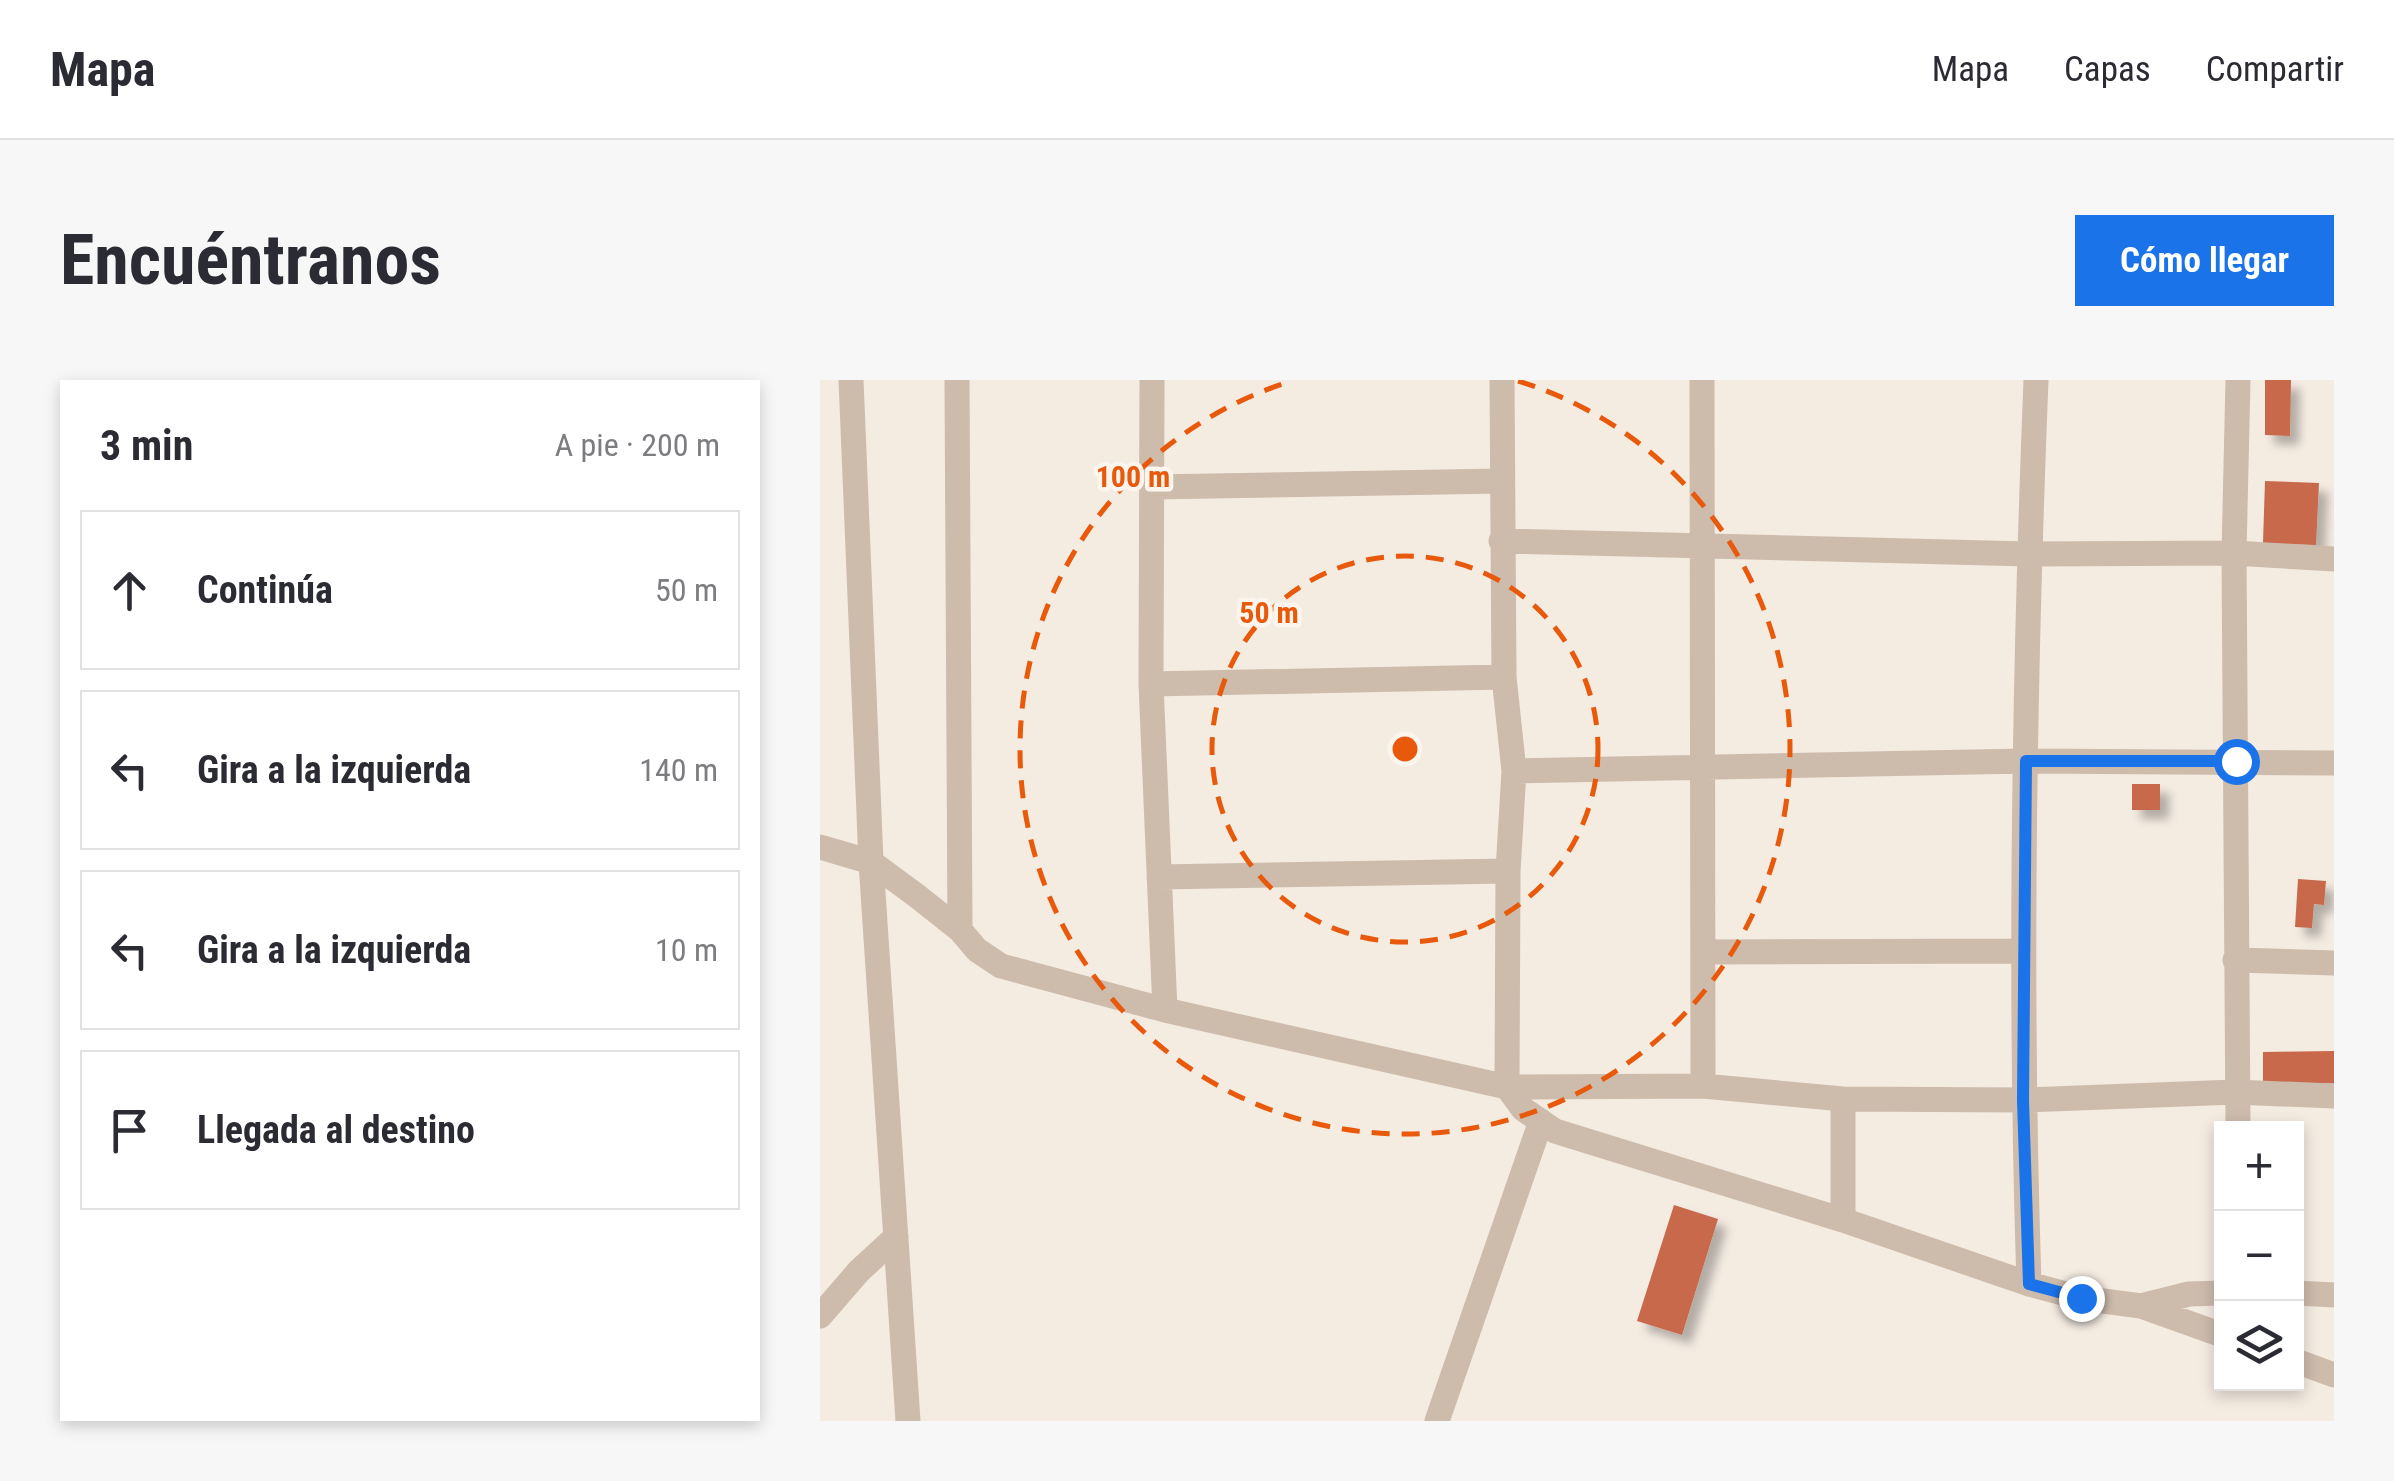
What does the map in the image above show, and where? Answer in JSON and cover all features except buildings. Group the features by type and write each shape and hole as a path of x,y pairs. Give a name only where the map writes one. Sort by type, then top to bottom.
{"street":[{"path":"851,380 871,862 908,1421"},
{"path":"957,380 960,930"},
{"path":"1152,380 1151,684 1164,1010"},
{"path":"1502,380 1504,677 1514,771 1508,871 1508,1087 1523,1109 1555,1131 1843,1220 2029,1284 2081,1298 2140,1306 2214,1331"},
{"path":"1702,380 1704,1086"},
{"path":"2029,1284 2023,951 2029,554 2036,380"},
{"path":"2237,1121 2234,553 2238,380"},
{"path":"1152,487 1501,481"},
{"path":"1501,542 2029,554 2234,553 2334,558"},
{"path":"1151,684 1504,677"},
{"path":"1514,771 2026,761 2334,763"},
{"path":"820,847 871,862 1001,966 1164,1010 1508,1087 1704,1086 1843,1099 2023,1100 2235,1092 2334,1096"},
{"path":"1160,878 1508,871"},
{"path":"1704,952 2023,951"},
{"path":"2236,960 2334,962"},
{"path":"1843,1099 1843,1220"},
{"path":"1437,1421 1541,1121"},
{"path":"820,1316 896,1237"},
{"path":"2140,1306 2189,1294 2214,1293"},
{"path":"2304,1294 2334,1294"},
{"path":"2304,1364 2334,1375"}],"route":[{"path":"2081,1298 2029,1284 2023,1100 2026,761 2236,761"}]}
